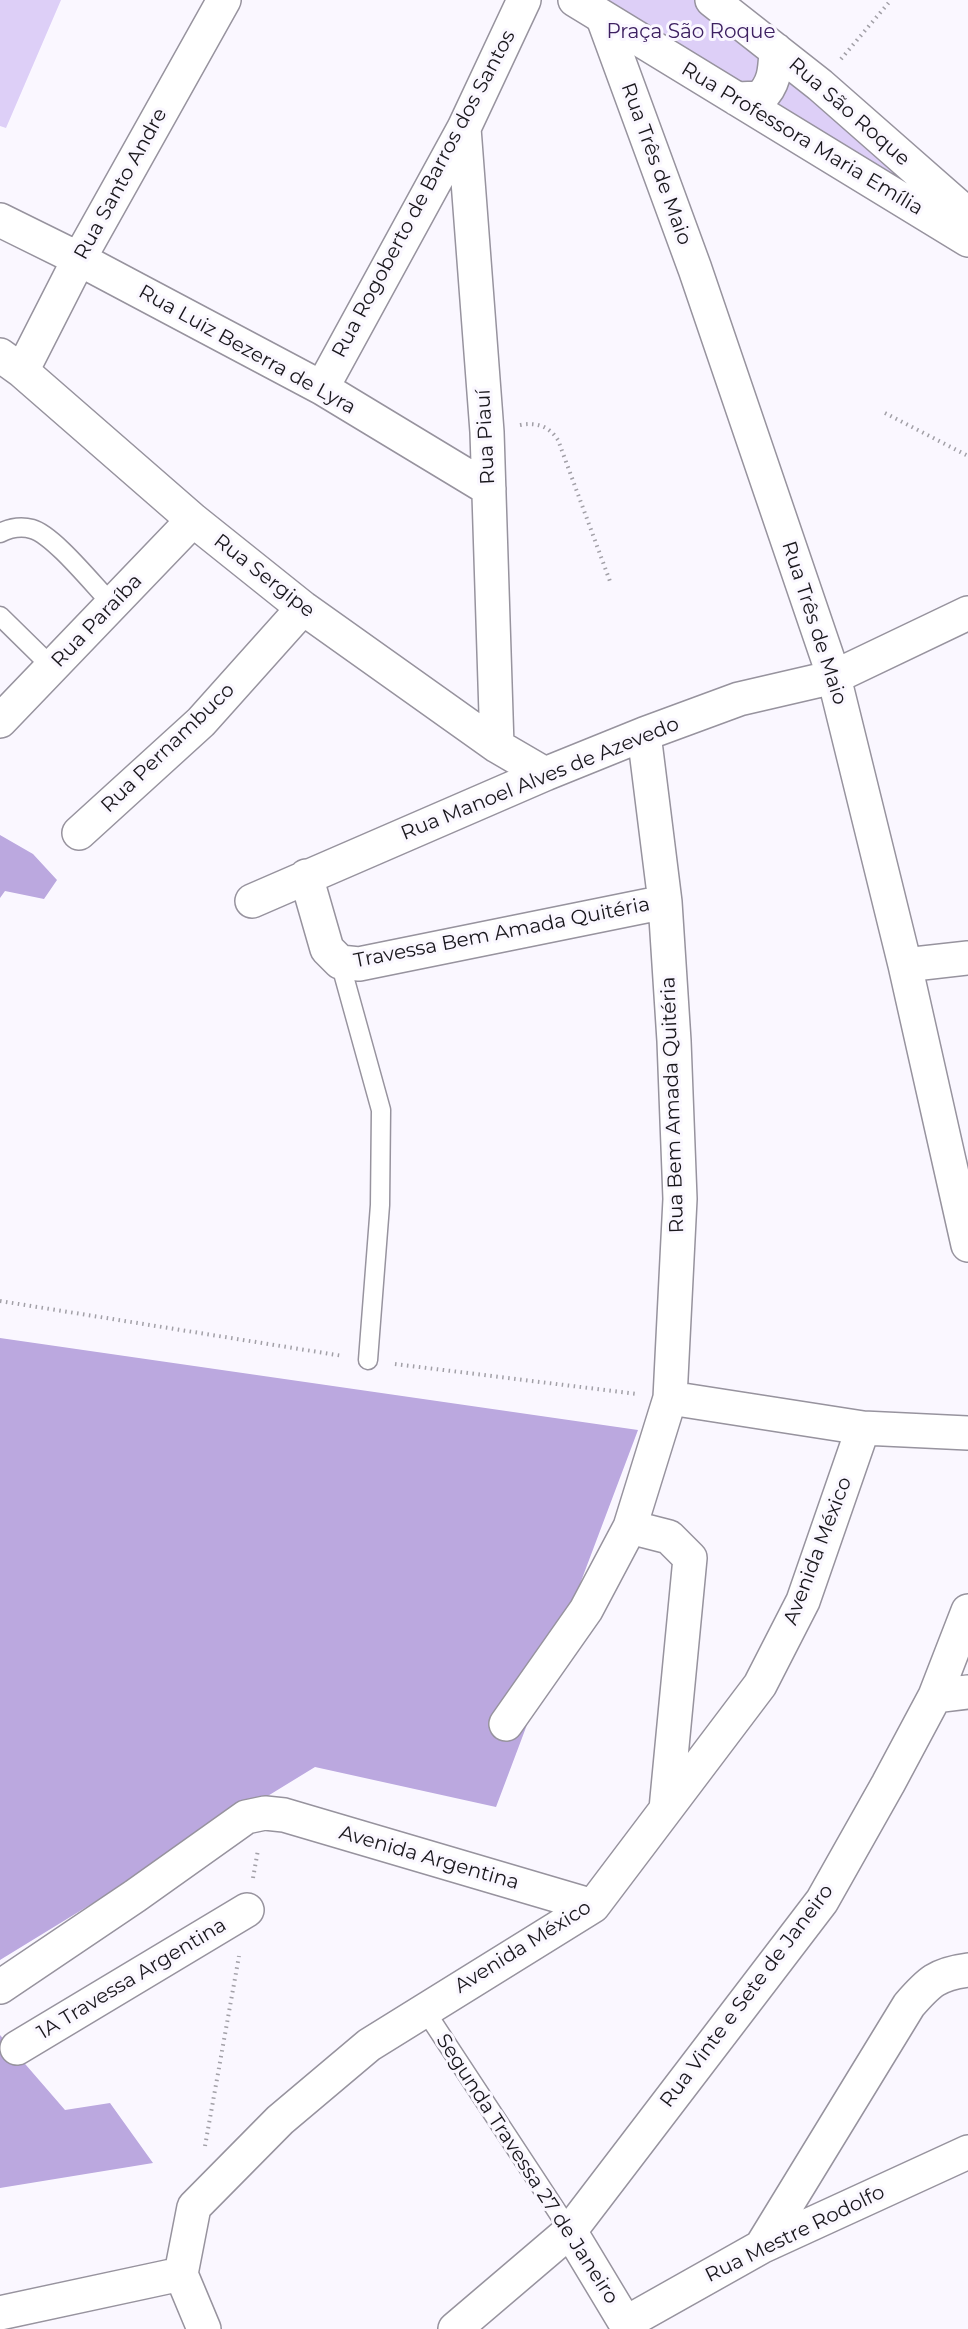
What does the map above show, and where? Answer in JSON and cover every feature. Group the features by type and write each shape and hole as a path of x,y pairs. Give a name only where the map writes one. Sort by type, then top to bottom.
{"street":[{"name":"Rua Santo Andre","path":"11,363 79,260 224,0"},
{"name":"Rua Rogoberto de Barros dos Santos","path":"322,388 464,128 524,0"},
{"name":"Rua Professora Maria Emília","path":"575,0 968,240"},
{"name":"Rua São Roque","path":"724,4 968,215"},
{"name":"Rua Três de Maio","path":"603,18 695,270 834,677 905,965 968,1245"},
{"path":"736,99 760,98 769,89 775,68 776,50"},
{"name":"Rua Piauí","path":"464,128 487,432 497,746"},
{"name":"Rua Luiz Bezerra de Lyra","path":"0,220 322,388 489,489"},
{"name":"Rua Sergipe","path":"11,363 194,520 303,608 497,746 545,774"},
{"name":"Rua Paraíba","path":"0,721 194,520"},
{"name":"Rua Pernambuco","path":"79,833 201,722 303,608"},
{"name":"Rua Manoel Alves de Azevedo","path":"252,901 545,774 644,734 739,699 834,677 968,613"},
{"name":"Rua Bem Amada Quitéria","path":"506,1724 586,1610 630,1527 669,1398 680,1199 674,1041 665,902 644,734"},
{"path":"306,876 327,949 340,962"},
{"name":"Travessa Bem Amada Quitéria","path":"340,962 359,964 665,902"},
{"path":"905,965 968,958"},
{"path":"669,1398 863,1428 968,1433"},
{"name":"Avenida México","path":"181,2274 194,2207 280,2120 369,2045 593,1906 760,1686 803,1601 863,1428"},
{"path":"630,1527 669,1537 690,1558 666,1809"},
{"name":"Rua Vinte e Sete de Janeiro","path":"455,2329 570,2231 822,1901 935,1696 968,1611"},
{"path":"935,1696 968,1692"},
{"path":"0,1987 135,1896 246,1817 265,1814"},
{"name":"Avenida Argentina","path":"265,1814 284,1815 593,1906"},
{"name":"1A Travessa Argentina","path":"17,2048 247,1910"},
{"path":"761,2247 909,2005 928,1983 936,1978 945,1973 968,1970"},
{"name":"Rua Mestre Rodolfo","path":"628,2326 761,2247 968,2152"},
{"name":"Segunda Travessa 27 de Janeiro","path":"570,2231 628,2326"},
{"path":"0,2313 181,2274 204,2329"}],"lane":[{"path":"0,533 18,527 32,529 46,536 113,605"},
{"path":"0,616 53,668"},
{"path":"340,962 381,1110 380,1204 368,1360"},
{"name":"Segunda Travessa 27 de Janeiro","path":"424,2009 570,2231"}],"path":[{"path":"820,85 891,0"},
{"path":"885,413 968,456"},
{"path":"487,432 528,424 541,425 552,431 558,440 611,584"},
{"path":"0,1301 368,1360 669,1398"},
{"path":"204,2150 265,1814"}],"green space":[{"path":"0,0 61,0 6,128 0,126"},
{"name":"Praça São Roque","path":"580,0 698,0 912,184 900,187"}],"shaded area":[{"path":"0,835 33,854 57,880 44,899 5,891 0,898"},
{"path":"0,1338 638,1430 496,1807 315,1767 0,1960"},
{"path":"0,2035 65,2110 110,2103 153,2163 0,2188"}]}
